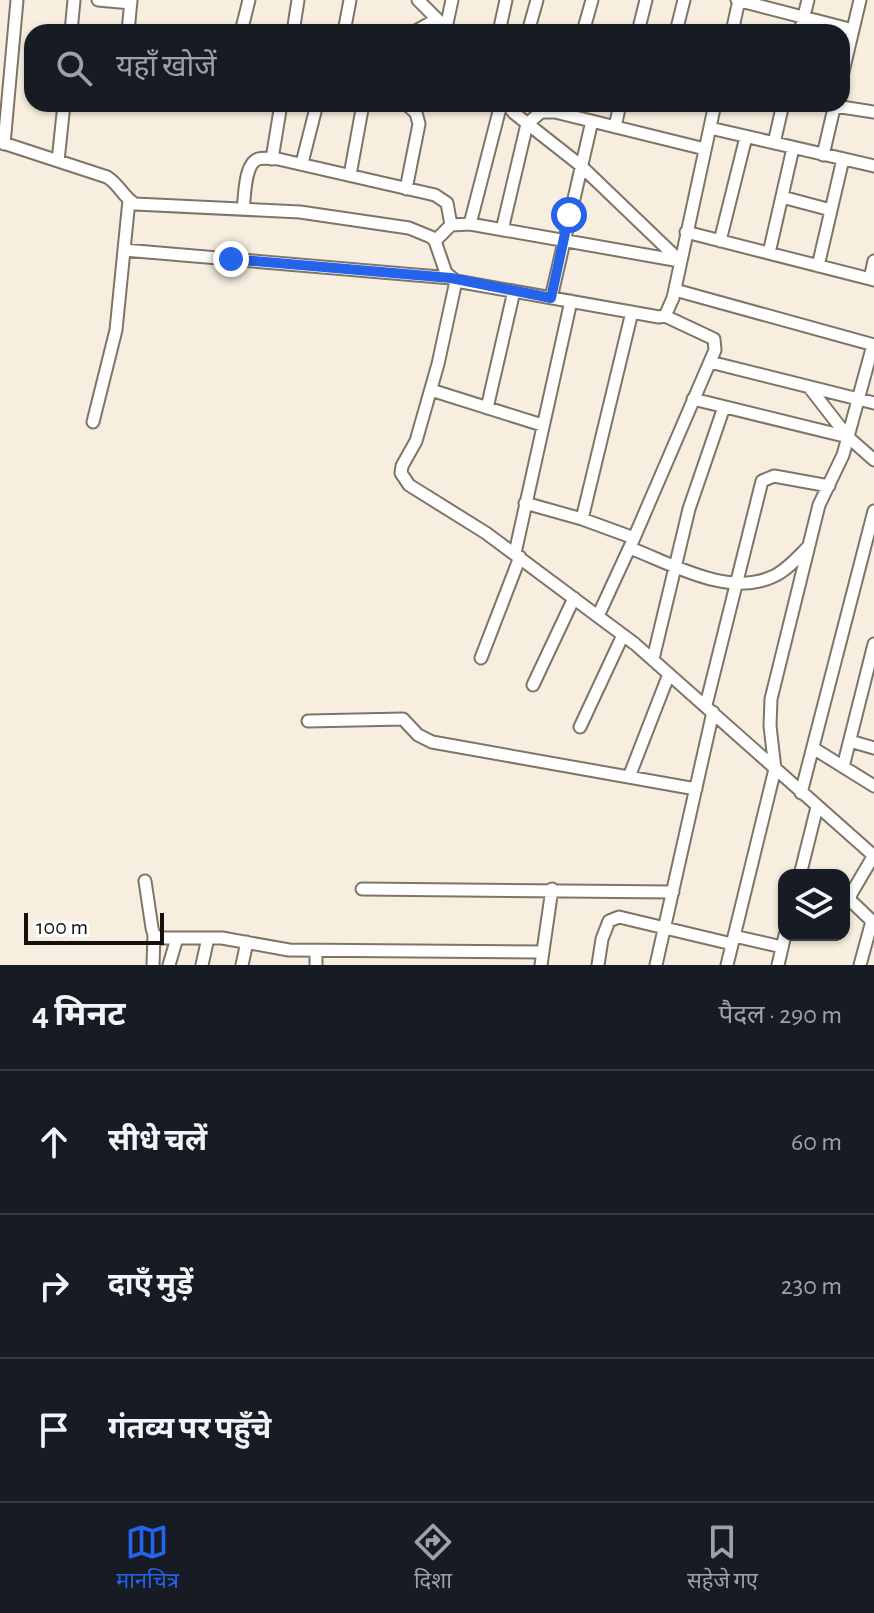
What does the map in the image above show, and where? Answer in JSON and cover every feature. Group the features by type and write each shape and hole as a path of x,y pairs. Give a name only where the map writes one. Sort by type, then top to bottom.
{"street":[{"path":"17,0 2,143 114,181 129,200 142,205 300,212 409,228 435,241 453,279 431,390 416,441 402,466 403,478 409,485 518,555 653,659 874,856 850,900 873,922 860,965"},
{"path":"72,24 74,0"},
{"path":"98,0 131,2 129,24"},
{"path":"243,24 249,0"},
{"path":"294,24 298,0"},
{"path":"346,24 350,0"},
{"path":"418,0 442,24"},
{"path":"445,24 452,0"},
{"path":"501,24 506,0"},
{"path":"530,24 537,0"},
{"path":"585,24 592,0"},
{"path":"640,24 646,0"},
{"path":"678,24 684,0"},
{"path":"734,24 738,0 830,24"},
{"path":"802,24 808,0"},
{"path":"850,43 860,0"},
{"path":"850,108 874,112"},
{"path":"58,161 63,112"},
{"path":"272,159 280,112"},
{"path":"302,163 315,112"},
{"path":"350,175 362,112"},
{"path":"406,189 419,124 415,112"},
{"path":"470,224 499,112"},
{"path":"513,112 580,165 680,261"},
{"path":"502,230 527,124 544,112"},
{"path":"551,112 705,149"},
{"path":"615,127 618,112"},
{"path":"665,316 670,310 675,290 713,112"},
{"path":"774,143 781,112"},
{"path":"823,155 833,112"},
{"path":"551,298 592,121"},
{"path":"710,128 874,166"},
{"path":"720,241 746,137"},
{"path":"769,253 793,148"},
{"path":"243,209 248,172 253,162 272,159 302,163 442,198 449,209 451,225"},
{"path":"818,266 843,159"},
{"path":"782,197 831,210"},
{"path":"93,422 116,330 129,200"},
{"path":"435,241 451,225 470,224 680,261"},
{"path":"686,232 872,280 874,261"},
{"path":"124,250 453,279 665,316 714,339 715,350 710,362 598,616"},
{"path":"675,290 873,345 858,399 851,440 819,505 771,699 770,726 775,769 727,965"},
{"path":"487,408 514,291"},
{"path":"481,658 518,555 525,503 571,301"},
{"path":"582,519 632,312"},
{"path":"710,362 874,403"},
{"path":"809,387 851,440 874,460"},
{"path":"431,390 542,425"},
{"path":"693,399 874,447"},
{"path":"653,659 689,509 724,407"},
{"path":"656,965 696,789 736,582 762,481 774,476 829,486"},
{"path":"525,503 582,519 675,565 709,578 754,582 776,575 808,547"},
{"path":"801,793 874,511"},
{"path":"533,685 574,598"},
{"path":"580,727 623,635"},
{"path":"843,767 874,644"},
{"path":"629,777 669,674"},
{"path":"308,721 403,719 418,735 432,742 696,789"},
{"path":"850,741 874,748"},
{"path":"813,748 874,786"},
{"path":"802,869 817,807"},
{"path":"145,881 154,935 153,965"},
{"path":"362,889 673,892"},
{"path":"541,965 552,889"},
{"path":"598,965 606,929 613,919 619,917 664,929 733,940 778,941"},
{"path":"154,935 161,938 247,942 289,950 543,952"},
{"path":"169,965 177,938"},
{"path":"202,965 208,938"},
{"path":"778,965 784,941"},
{"path":"242,965 247,942"},
{"path":"285,965 289,950"},
{"path":"316,951 316,965"}],"route":[{"path":"231,259 451,278 551,298 569,215"}]}
